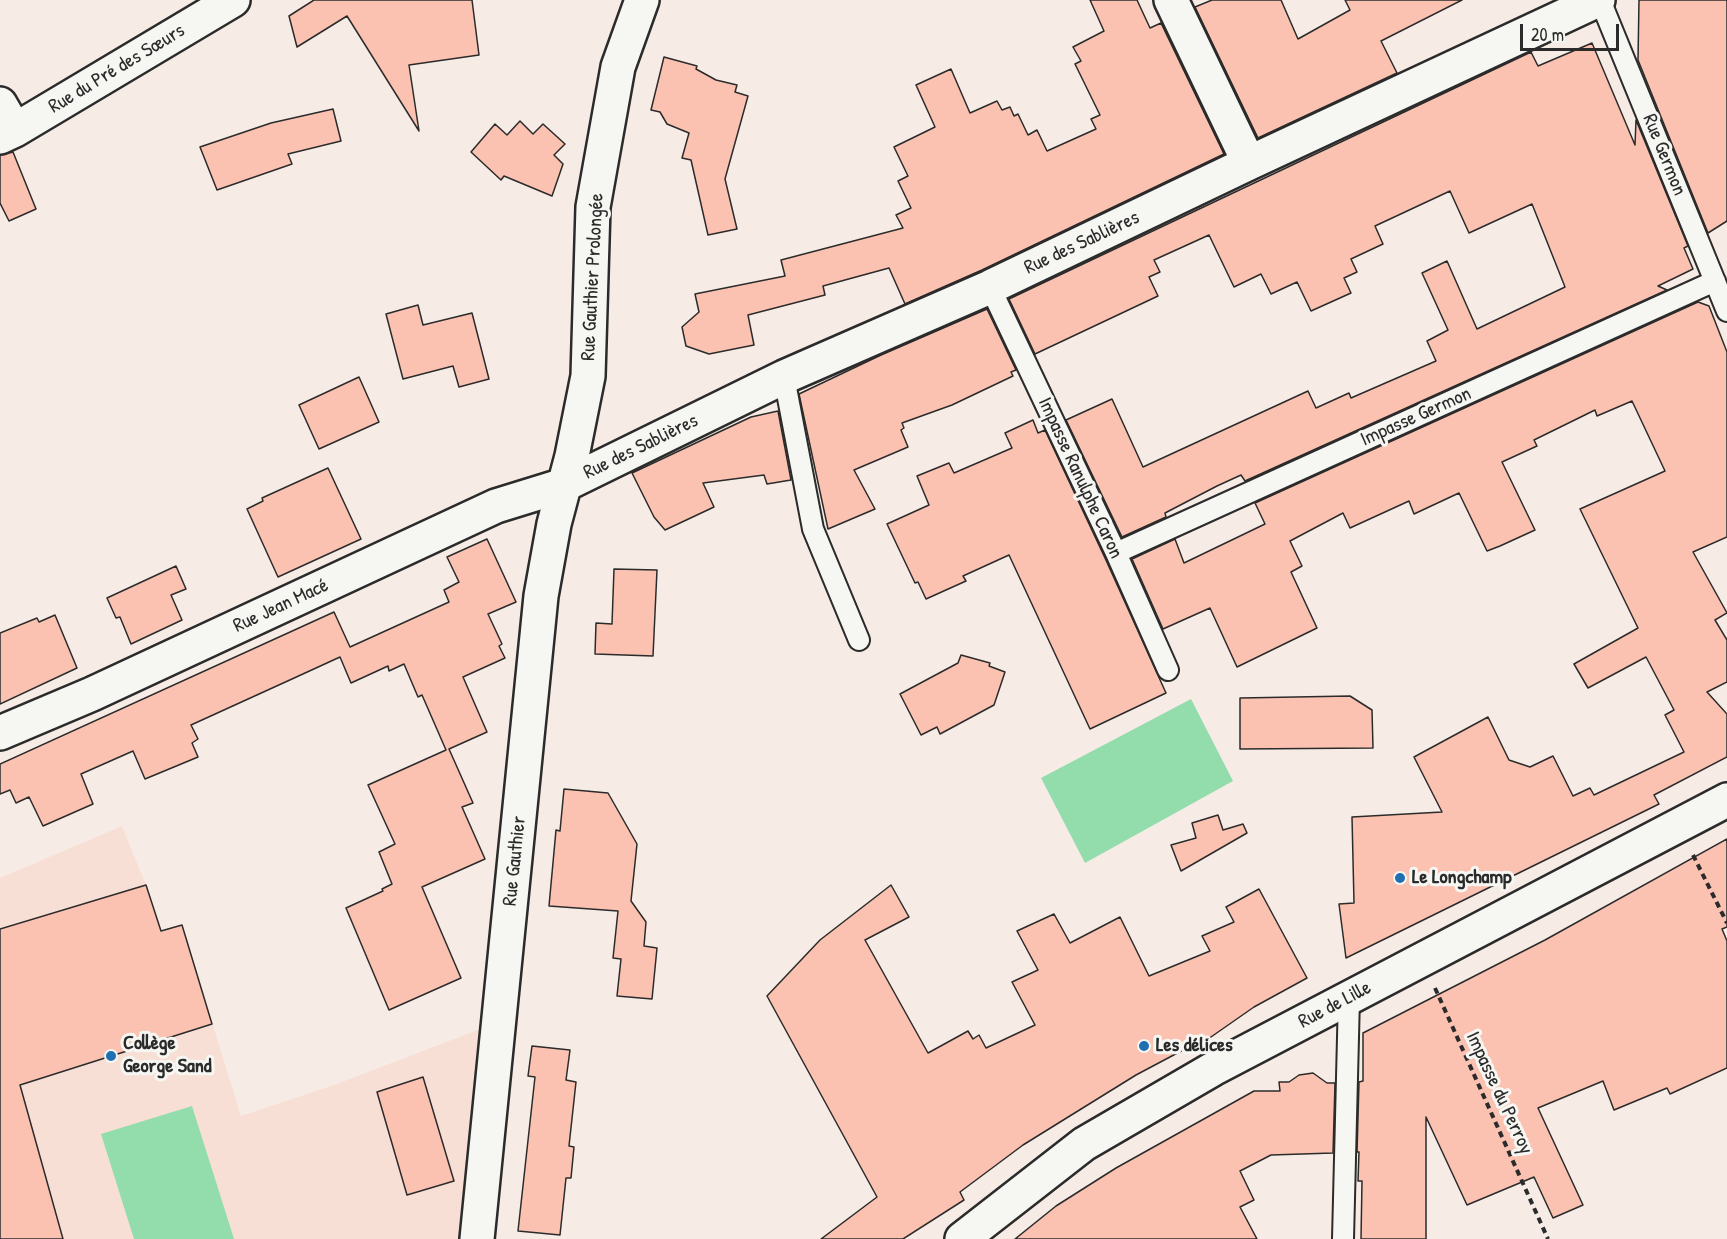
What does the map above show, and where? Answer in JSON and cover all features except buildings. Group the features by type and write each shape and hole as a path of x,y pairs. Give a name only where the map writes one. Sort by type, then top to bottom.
{"street":[{"name":"Rue du Pré des Sœurs","path":"5,124 233,0"},
{"name":"Rue Gauthier Prolongée","path":"564,485 588,376 593,207 618,67 642,0"},
{"path":"1171,0 1249,163"},
{"name":"Rue des Sablières","path":"564,485 784,377 990,286 1599,0"},
{"name":"Rue Jean Macé","path":"0,733 92,694 496,506 564,485"},
{"name":"Rue Gauthier","path":"477,1239 541,596 554,524 564,485"},
{"name":"Rue de Lille","path":"962,1239 1084,1144 1213,1069 1727,800"}],"lane":[{"name":"Rue Germon","path":"1599,0 1727,311"},
{"name":"Impasse Germon","path":"1116,553 1715,281"},
{"name":"Impasse Ranulphe Caron","path":"990,286 1116,553 1168,670"},
{"path":"784,377 813,529 860,640"},
{"path":"1343,1239 1349,998"}],"path":[{"path":"1678,825 1727,923"},
{"name":"Impasse du Perroy","path":"1421,959 1548,1239"}],"shaded area":[{"name":"Collège George Sand","path":"122,826 146,885 161,931 182,925 241,1116 334,1085 483,1028 461,1239 0,1239 0,878"}],"green space":[{"path":"1191,699 1233,781 1085,863 1041,778"},
{"path":"192,1106 234,1239 134,1239 101,1134"}],"place":[{"name":"Le Longchamp","path":"1400,878"},
{"name":"Les délices","path":"1144,1046"},
{"name":"Collège George Sand","path":"111,1056"}]}
